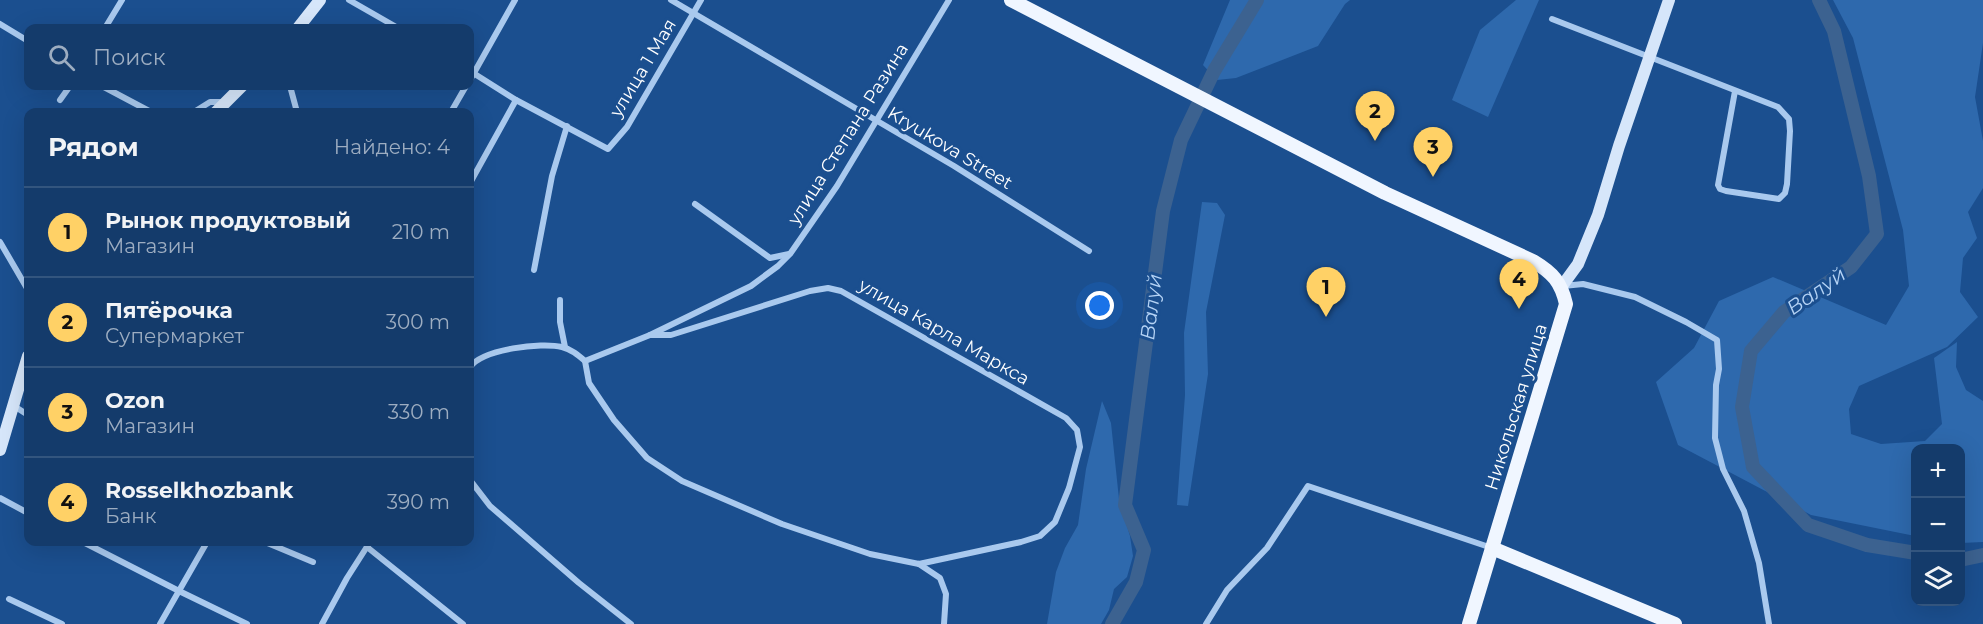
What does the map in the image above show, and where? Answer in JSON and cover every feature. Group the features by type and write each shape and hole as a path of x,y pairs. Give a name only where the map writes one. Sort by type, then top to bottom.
{"main road":[{"path":"301,24 320,0"},
{"path":"1011,0 1384,193 1533,261 1546,269 1563,286 1578,264 1598,215 1669,0"},
{"path":"220,108 238,90"},
{"name":"Никольская улица","path":"1469,624 1566,304 1563,286"},
{"path":"0,450 24,370"},
{"path":"1492,548 1675,624"}],"street":[{"path":"107,24 122,0"},
{"path":"350,0 391,24"},
{"path":"474,69 515,0"},
{"name":"Kryukova Street","path":"671,0 954,166 1089,251"},
{"name":"улица 1 Мая","path":"567,126 608,149 627,127 701,0"},
{"name":"улица Степана Разина","path":"585,361 650,335 751,286 778,266 790,254 837,186 949,0"},
{"path":"1552,19 1778,107 1789,119 1787,184 1785,193 1779,199 1726,191 1720,189 1718,185 1735,91"},
{"path":"0,24 24,39"},
{"path":"474,73 516,100 567,126 552,176 534,270"},
{"path":"60,100 67,90"},
{"path":"110,90 143,108"},
{"path":"292,90 296,108"},
{"path":"452,108 464,90"},
{"path":"474,176 516,100"},
{"path":"200,108 210,102 225,102"},
{"path":"694,204 770,258 790,254"},
{"path":"0,242 24,283"},
{"path":"1563,286 1583,284 1635,297 1717,340 1719,369 1716,385 1715,432 1723,469 1744,511 1759,563 1769,624"},
{"name":"улица Карла Маркса","path":"650,335 671,335 810,291 828,288 841,291 1066,418 1077,430 1080,447 1069,488 1055,522 1040,536 1021,542 920,564"},
{"path":"560,300 560,322 564,347"},
{"path":"474,361 484,356 521,347 542,344 564,347 585,361 589,383 614,420 647,458 682,481 782,524 870,554 920,564 940,578 946,594 944,624"},
{"path":"14,405 24,412"},
{"path":"474,485 490,506 579,583 631,624"},
{"path":"1206,624 1227,590 1267,548 1308,486 1492,548"},
{"path":"0,498 24,511"},
{"path":"92,546 247,624"},
{"path":"160,624 205,546"},
{"path":"275,546 313,562"},
{"path":"324,623 347,578 368,546"},
{"path":"371,546 463,624"},
{"path":"9,599 62,624"}],"shaded area":[{"path":"1230,0 1350,0 1345,4 1318,46 1236,78 1217,80 1203,65"},
{"path":"1516,0 1539,0 1488,117 1452,100 1480,30"},
{"path":"1833,0 1983,0 1983,43 1975,97 1983,141 1983,188 1968,212 1977,238 1963,258 1960,292 1978,317 1947,347 1859,386 1849,409 1851,434 1881,444 1925,441 1942,424 1934,358 1957,342 1956,367 1966,390 1983,401 1983,542 1965,543 1965,444 1911,444 1911,535 1811,515 1678,445 1656,382 1694,348 1719,301 1773,277 1886,325 1909,286 1903,230 1853,38"},
{"path":"1202,202 1217,203 1225,215 1206,312 1208,374 1188,506 1177,505 1185,395 1184,333"},
{"path":"1102,401 1111,423 1119,499 1130,536 1133,556 1127,577 1114,589 1109,610 1101,624 1047,624 1056,572 1065,548 1078,525 1086,469"}],"waterway":[{"name":"Валуй","path":"1112,624 1136,582 1144,550 1125,505 1163,211 1181,140 1214,71 1257,0"},
{"name":"Валуй","path":"1819,0 1834,31 1869,176 1877,234 1851,267 1784,312 1751,351 1742,407 1753,467 1808,525 1867,545 1911,552"},
{"name":"Валуй","path":"1965,559 1983,555"}],"place":[{"name":"Пятёрочка","path":"1375,141"},
{"name":"Ozon","path":"1433,177"},
{"name":"Rosselkhozbank","path":"1519,309"},
{"name":"Рынок продуктовый","path":"1326,317"}]}
